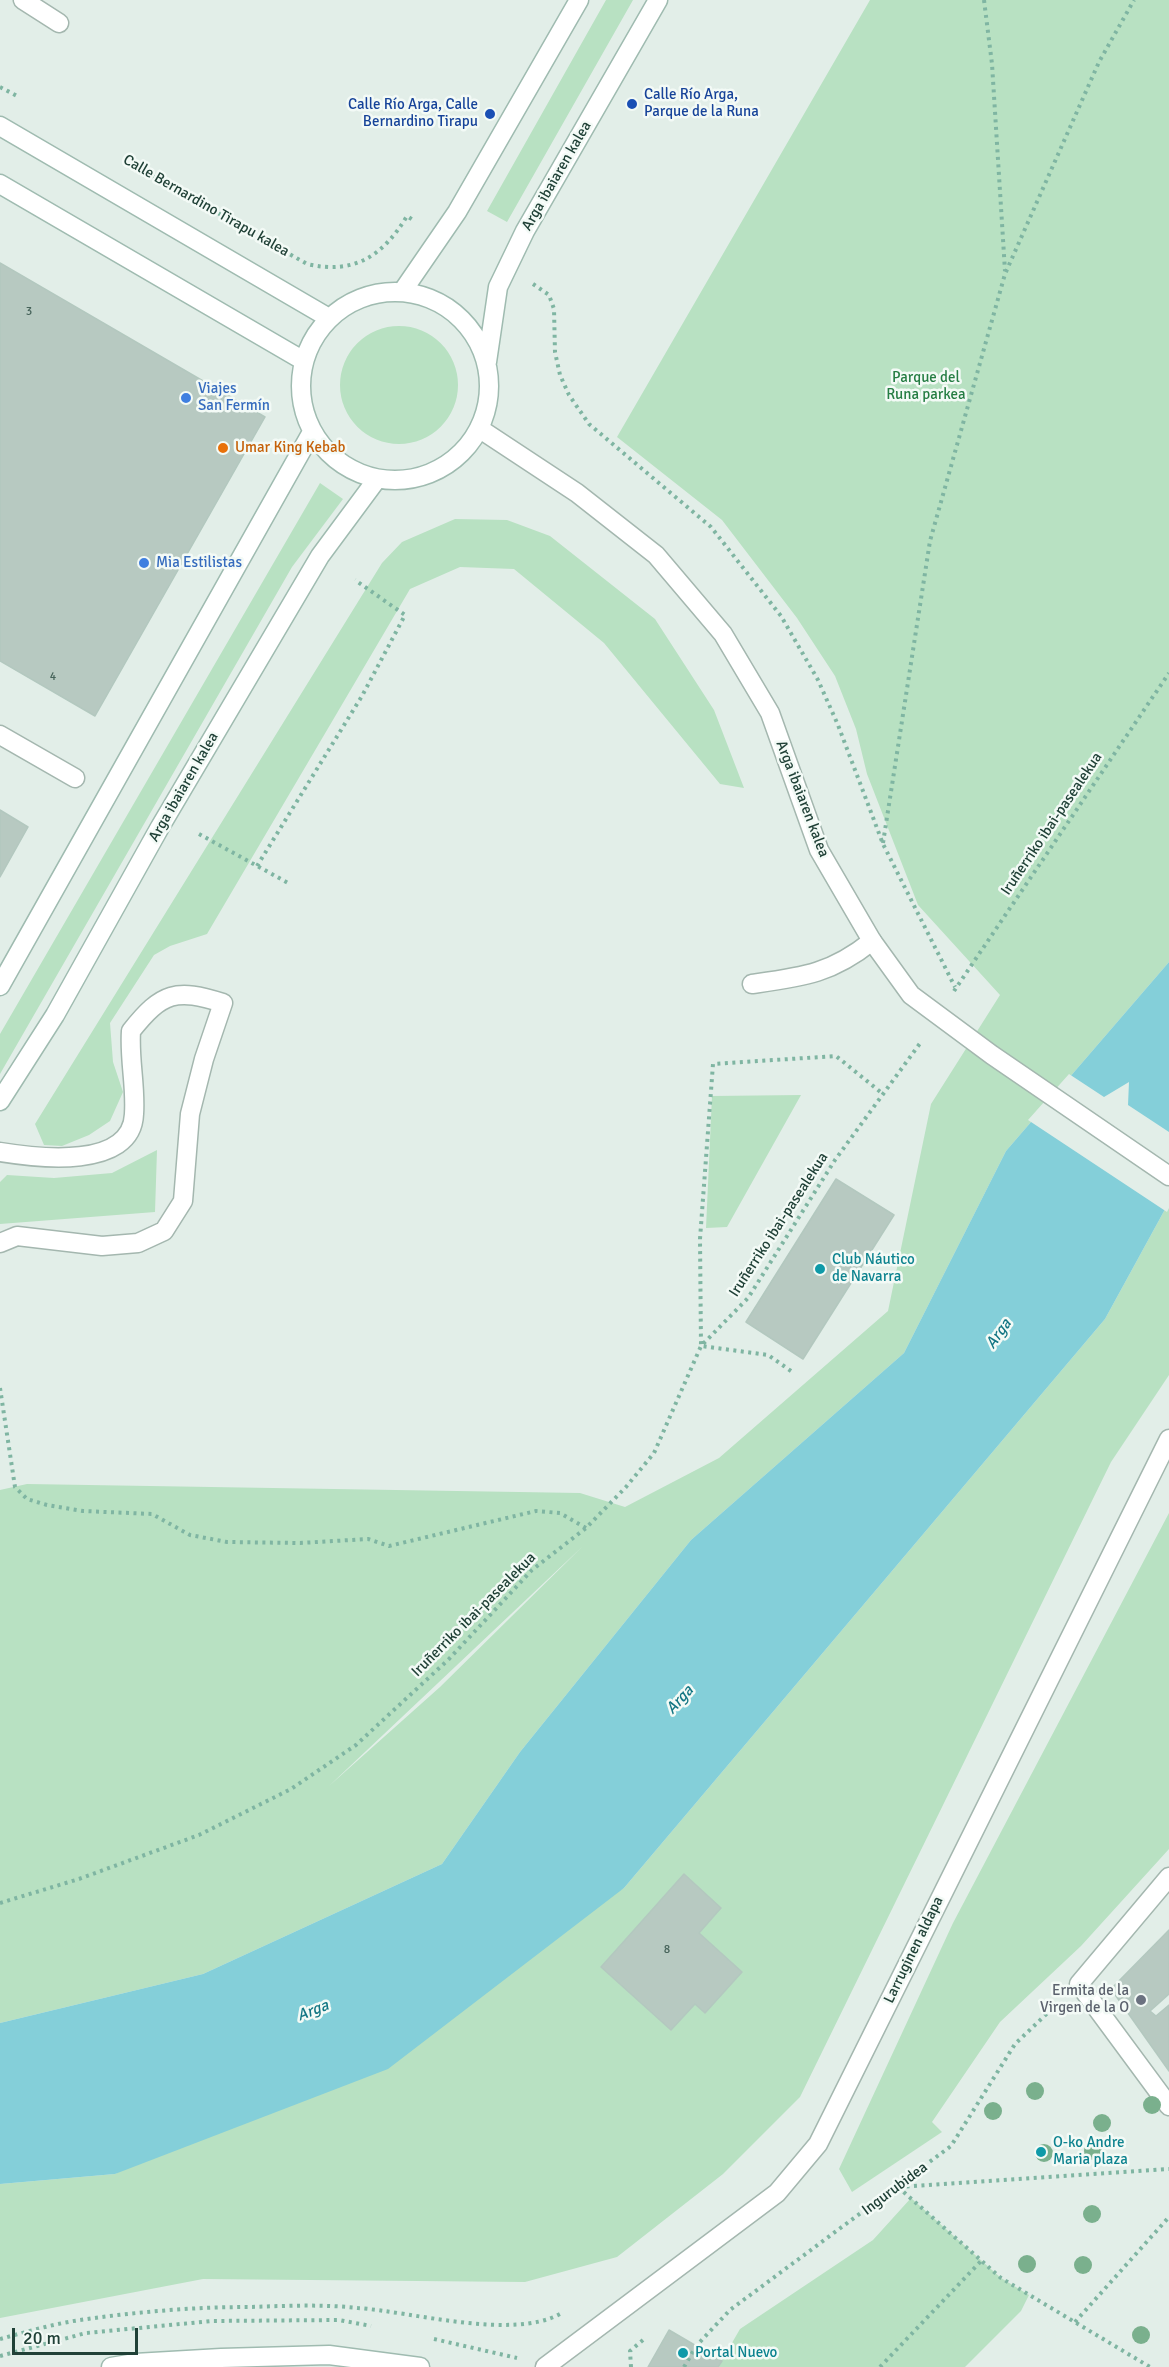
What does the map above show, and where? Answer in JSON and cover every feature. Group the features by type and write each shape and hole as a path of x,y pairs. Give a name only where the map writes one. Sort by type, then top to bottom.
{"street":[{"path":"23,0 59,23"},
{"path":"402,292 457,213 579,0"},
{"name":"Arga ibaiaren kalea","path":"487,364 498,287 525,231 658,0"},
{"path":"0,126 329,318"},
{"path":"0,184 304,361"},
{"path":"402,292 431,298 456,314 476,336 487,364 489,397 480,429 461,453 437,471 408,480 377,479 351,470 329,454 312,432 303,409 300,385 304,361 314,338 329,318 351,303 376,293 402,292"},
{"name":"Arga ibaiaren kalea","path":"480,429 577,493 656,555 723,634 770,713 819,850 872,941 911,995 992,1055 1169,1176"},
{"path":"0,986 312,432"},
{"name":"Arga ibaiaren kalea","path":"0,1101 55,1015 160,827 320,556 377,479"},
{"path":"0,735 75,778"},
{"path":"752,984 805,976 849,960 872,941"},
{"path":"0,1152 88,1157 109,1150 125,1139 134,1117 131,1031 146,1013 171,996 192,993 223,1003 204,1059 190,1114 183,1201 164,1231 138,1243 102,1246 17,1236 0,1243"},
{"name":"Larruginen aldapa","path":"545,2367 777,2193 818,2144 1169,1439"},
{"path":"1169,1877 1079,1984 1169,2106"},
{"path":"111,2367 135,2363 221,2358 329,2355 420,2367"}],"path":[{"path":"984,0 992,64 1005,274"},
{"path":"883,844 930,541 1005,274 1099,62 1134,0"},
{"path":"0,87 29,104"},
{"name":"Calle Bernardino Tirapu kalea","path":"126,160 307,264 328,269 353,265 374,255 394,238 406,216"},
{"path":"257,866 362,696 405,615 355,580"},
{"name":"Iruñerriko ibai-pasealekua","path":"0,1903 79,1879 198,1835 291,1789 356,1745 450,1659 532,1570 586,1528 626,1487 654,1453 701,1346 748,1298 835,1160 940,1018 967,971 1169,674"},
{"path":"199,834 290,884"},
{"path":"791,1371 768,1355 701,1346 700,1239 713,1064 836,1056 883,1094"},
{"path":"0,1388 15,1487 27,1498 47,1505 83,1511 152,1514 190,1535 227,1542 300,1543 368,1539 389,1546 536,1511 560,1513 586,1528"},
{"name":"Ingurubidea","path":"684,2367 697,2345 730,2310 951,2146 1015,2044 1079,1984"},
{"path":"898,2187 1169,2169"},
{"path":"898,2187 1002,2278 1150,2367"},
{"path":"1075,2322 1169,2217"},
{"path":"880,2367 981,2260"},
{"path":"0,2339 79,2320 175,2310 247,2307 356,2307 489,2325 521,2326 548,2321 566,2310"},
{"path":"631,2367 630,2351 643,2340"}],"green space":[{"path":"606,0 633,0 507,222 487,211"},
{"name":"Parque del Runa parkea","path":"870,0 1169,0 1169,962 1006,1151 904,1353 691,1540 520,1752 442,1864 203,1974 0,2023 0,1490 27,1484 580,1493 625,1507 719,1458 888,1311 931,1104 1000,995 918,905 867,774 856,729 835,676 797,618 722,520 617,437","holes":["583,1546 440,1687 329,1786"]},
{"path":"399,326 422,330 441,343 454,362 458,385 454,408 441,427 422,440 399,444 376,440 357,427 344,408 340,385 344,362 357,343 376,330"},
{"path":"320,483 343,499 292,567 0,1074 0,1034"},
{"path":"455,519 507,520 550,536 655,619 714,710 744,788 720,784 604,643 514,569 460,567 410,589 207,934 170,946 154,955 110,1023 113,1062 123,1092 110,1121 89,1135 62,1146 44,1145 35,1124 382,563 402,542"},
{"path":"801,1095 727,1227 706,1228 712,1096"},
{"path":"157,1150 155,1212 0,1224 0,1182 7,1175 54,1178 112,1173"},
{"path":"1169,1202 1169,1375 1111,1462 800,2097 723,2174 617,2257 525,2282 203,2279 0,2318 0,2184 115,2174 624,1888 1105,1319"},
{"path":"1169,1513 1169,1849 1081,1946 1000,2022 932,2122 942,2132 852,2192 839,2169 953,1923"},
{"path":"911,2198 1001,2278 1029,2295 1021,2311 965,2367 718,2367 740,2329 873,2240"}],"water":[{"name":"Arga","path":"1169,962 1169,1202 1105,1319 624,1888 388,2069 115,2174 0,2184 0,2023 203,1974 442,1864 520,1752 691,1540 904,1353 1006,1151"}],"pier":[{"path":"1069,1074 1104,1097 1129,1082 1128,1105 1169,1132 1169,1208 1167,1212 1028,1120"}],"building":[{"path":"0,263 265,417 95,716 0,661"},
{"path":"0,810 28,827 0,877"},
{"name":"Club Náutico de Navarra","path":"836,1179 894,1215 803,1359 746,1322"},
{"path":"684,1874 721,1908 699,1933 742,1972 705,2013 695,2004 671,2030 601,1967"},
{"name":"Ermita de la Virgen de la O","path":"1169,1930 1169,1994 1150,2011 1156,2016 1169,2005 1169,2071 1111,1989"},
{"name":"Portal Nuevo","path":"669,2330 722,2361 718,2367 648,2367"}],"place":[{"name":"Calle Río Arga, Parque de la Runa","path":"632,104"},
{"name":"Calle Río Arga, Calle Bernardino Tirapu","path":"490,114"},
{"name":"Viajes San Fermín","path":"186,398"},
{"name":"Umar King Kebab","path":"223,448"},
{"name":"Mia Estilistas","path":"144,563"},
{"name":"Club Náutico de Navarra","path":"820,1269"},
{"name":"Ermita de la Virgen de la O","path":"1141,2000"},
{"name":"O-ko Andre Maria plaza","path":"1041,2152"},
{"name":"Portal Nuevo","path":"683,2353"}]}
